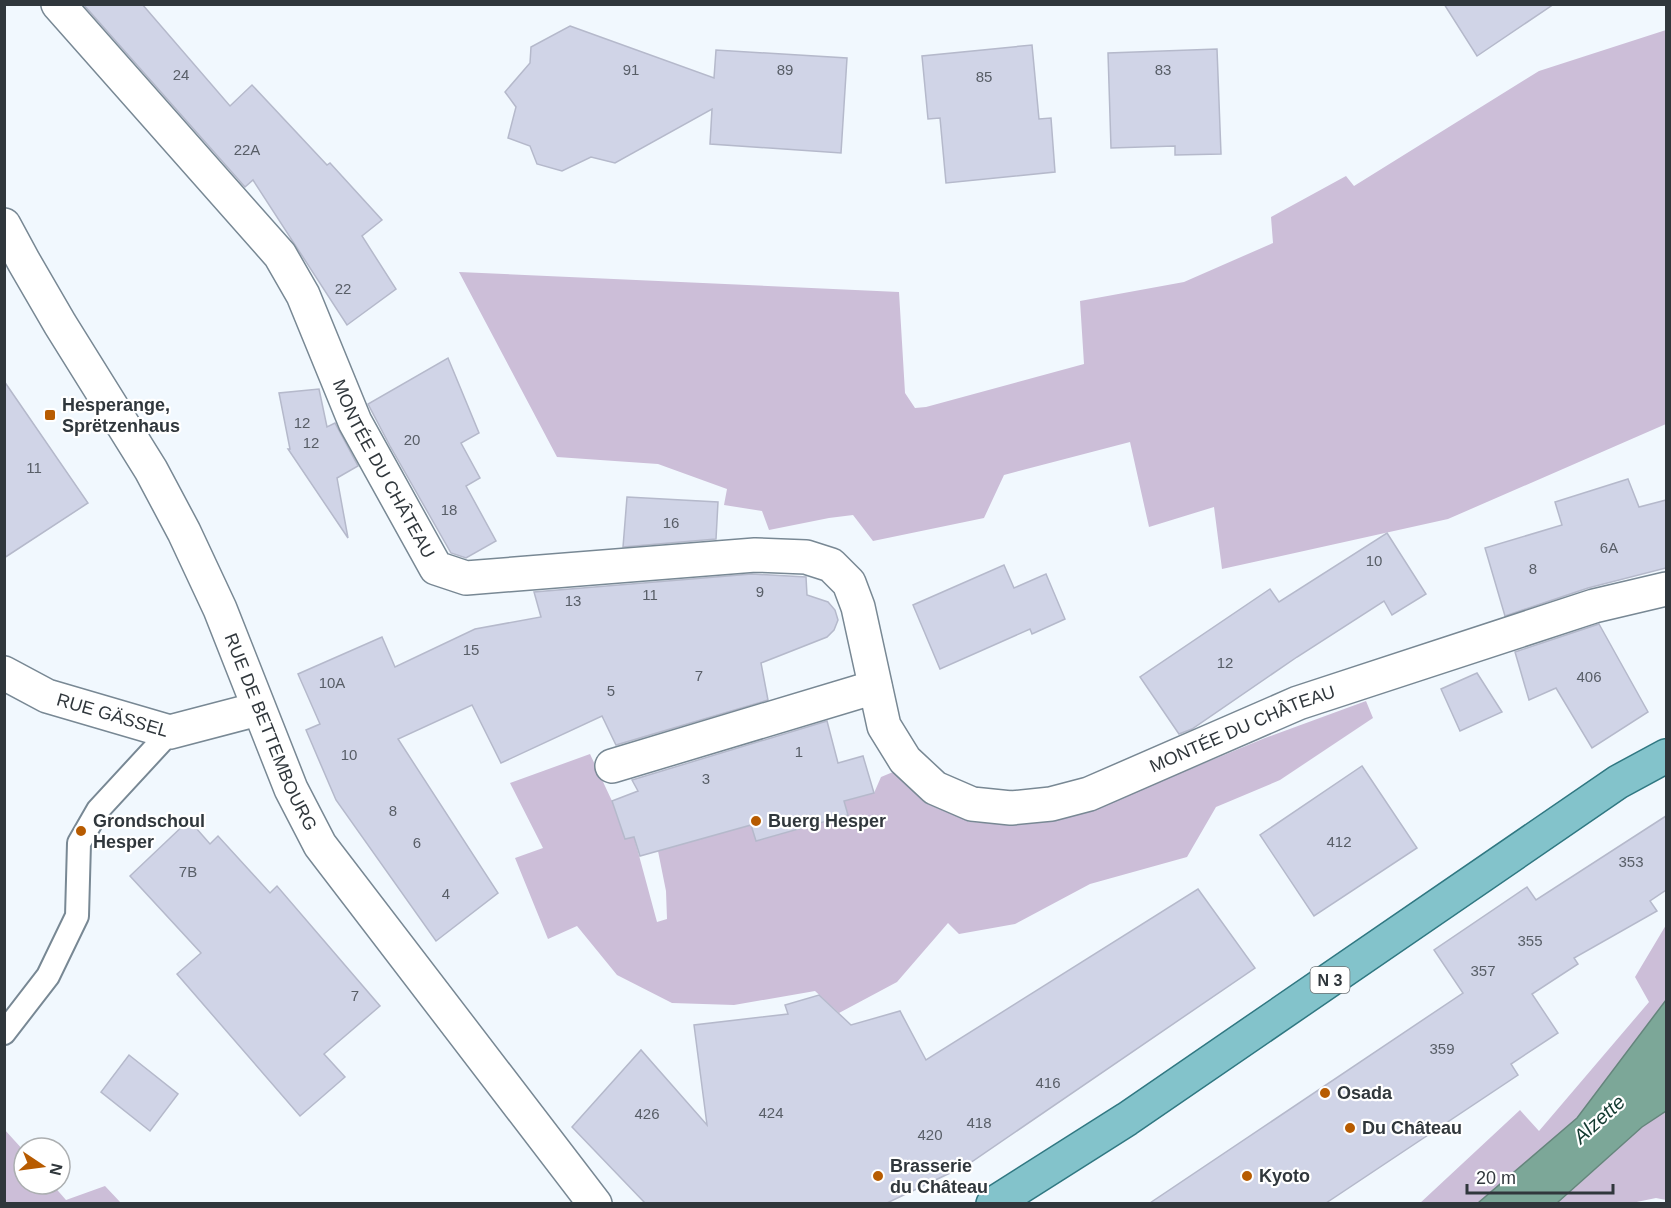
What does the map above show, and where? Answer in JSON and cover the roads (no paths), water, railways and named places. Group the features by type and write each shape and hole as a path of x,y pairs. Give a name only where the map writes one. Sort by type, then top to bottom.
{"main road":[{"name":"N 3","path":"993,1203 1127,1119 1618,782 1666,756"}],"street":[{"name":"MONTÉE DU CHÂTEAU","path":"58,4 280,255 303,295 354,422 436,568 466,578 755,555 806,556 831,565 849,583 858,607 884,726 905,760 935,788 972,804 1011,808 1051,804 1089,794 1298,703 1594,606 1666,589"},
{"name":"RUE DE BETTEMBOURG","path":"4,225 60,324 151,470 184,532 220,609 291,789 320,845 596,1203"},
{"name":"RUE GÄSSEL","path":"4,673 47,696 170,732 258,709"},
{"path":"612,766 875,687"}],"lane":[{"path":"4,1033 48,976 77,915 79,843 98,810 170,732"}],"water":[{"name":"Alzette","path":"1666,1000 1666,1111 1642,1127 1557,1203 1478,1203 1577,1118"}],"place":[{"name":"Hesperange, Sprëtzenhaus","path":"50,415"},
{"name":"Buerg Hesper","path":"756,821"},
{"name":"Grondschoul Hesper","path":"81,831"},
{"name":"Osada","path":"1325,1093"},
{"name":"Du Château","path":"1350,1128"},
{"name":"Brasserie du Château","path":"878,1176"},
{"name":"Kyoto","path":"1247,1176"}]}
